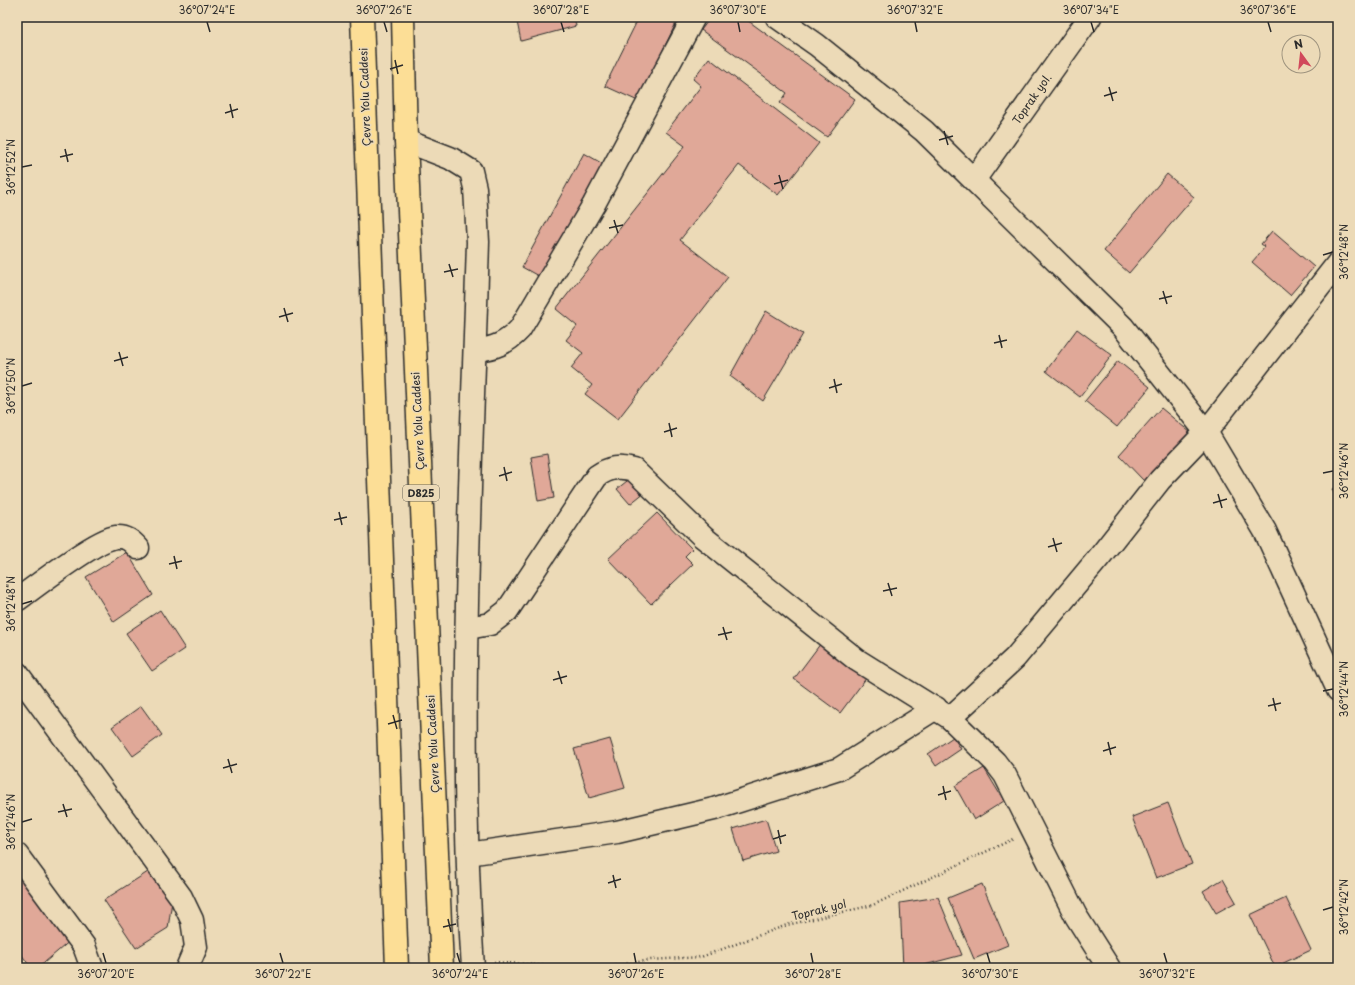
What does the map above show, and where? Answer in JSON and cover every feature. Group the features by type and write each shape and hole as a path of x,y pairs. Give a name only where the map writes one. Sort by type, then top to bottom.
{"highway":[{"name":"Çevre Yolu Caddesi","path":"362,17 397,968"},
{"name":"Çevre Yolu Caddesi","path":"403,17 406,141 442,968"}],"street":[{"path":"475,350 487,349 501,345 512,338 520,329 594,204 694,17"},
{"path":"777,17 817,45 924,131 1123,327 1206,432 1265,532 1338,690"},
{"name":"Toprak yol.","path":"974,180 1090,17"},
{"path":"406,141 450,158 471,171 475,188 478,242 465,717 468,854 473,964"},
{"path":"468,854 617,832 714,809 839,769 943,713 1015,658 1101,555 1160,480 1206,432 1338,263"},
{"path":"468,628 490,624 507,611 598,476 614,468 634,470 703,537 857,660 943,713 995,762 1002,771 1076,916 1109,968"},
{"path":"17,600 97,544 116,537 123,537 130,540 138,548"},
{"path":"17,673 181,897 192,920 196,947 187,968"},
{"path":"17,855 84,946 92,968"}],"path":[{"name":"Toprak yol","path":"599,968 652,960 701,956 787,926 873,905 1032,830"},
{"path":"473,964 576,968"}],"building":[{"path":"516,17 574,17 576,26 521,41"},
{"path":"639,17 679,17 638,101 605,86"},
{"path":"711,17 743,17 855,99 827,137 780,103 787,93 701,30"},
{"path":"709,58 819,143 778,195 739,165 680,240 728,277 618,419 585,394 592,385 571,368 583,353 566,340 577,326 556,309 685,146 666,132 701,86 693,79"},
{"path":"584,153 603,164 540,277 522,267"},
{"path":"1167,174 1194,197 1129,273 1104,251"},
{"path":"1272,231 1314,267 1290,295 1252,262 1265,247 1261,244"},
{"path":"766,311 803,334 763,401 730,376"},
{"path":"1077,329 1112,355 1080,397 1046,371"},
{"path":"1118,361 1150,387 1117,427 1085,401"},
{"path":"1161,408 1191,433 1144,481 1119,455"},
{"path":"547,454 554,498 538,501 531,457"},
{"path":"632,477 645,492 630,504 617,489"},
{"path":"1338,487 1338,501 1332,489"},
{"path":"657,513 692,549 685,556 693,564 651,604 608,559"},
{"path":"127,552 153,595 114,622 86,577"},
{"path":"160,610 185,649 152,671 126,633"},
{"path":"821,643 867,677 840,713 794,679"},
{"path":"141,706 162,735 133,756 112,727"},
{"path":"953,737 961,749 936,766 928,754"},
{"path":"610,739 625,788 589,798 574,749"},
{"path":"984,768 1004,801 974,820 955,786"},
{"path":"1168,803 1192,864 1156,878 1132,817"},
{"path":"766,819 776,851 743,861 733,829"},
{"path":"151,870 172,901 168,928 136,948 104,900"},
{"path":"24,876 71,940 38,968 31,968 17,948 17,882"},
{"path":"1223,879 1236,902 1216,913 1203,891"},
{"path":"982,884 1008,945 974,959 948,898"},
{"path":"938,897 962,955 913,968 903,968 900,903"},
{"path":"1286,898 1311,950 1275,967 1250,915"}]}
